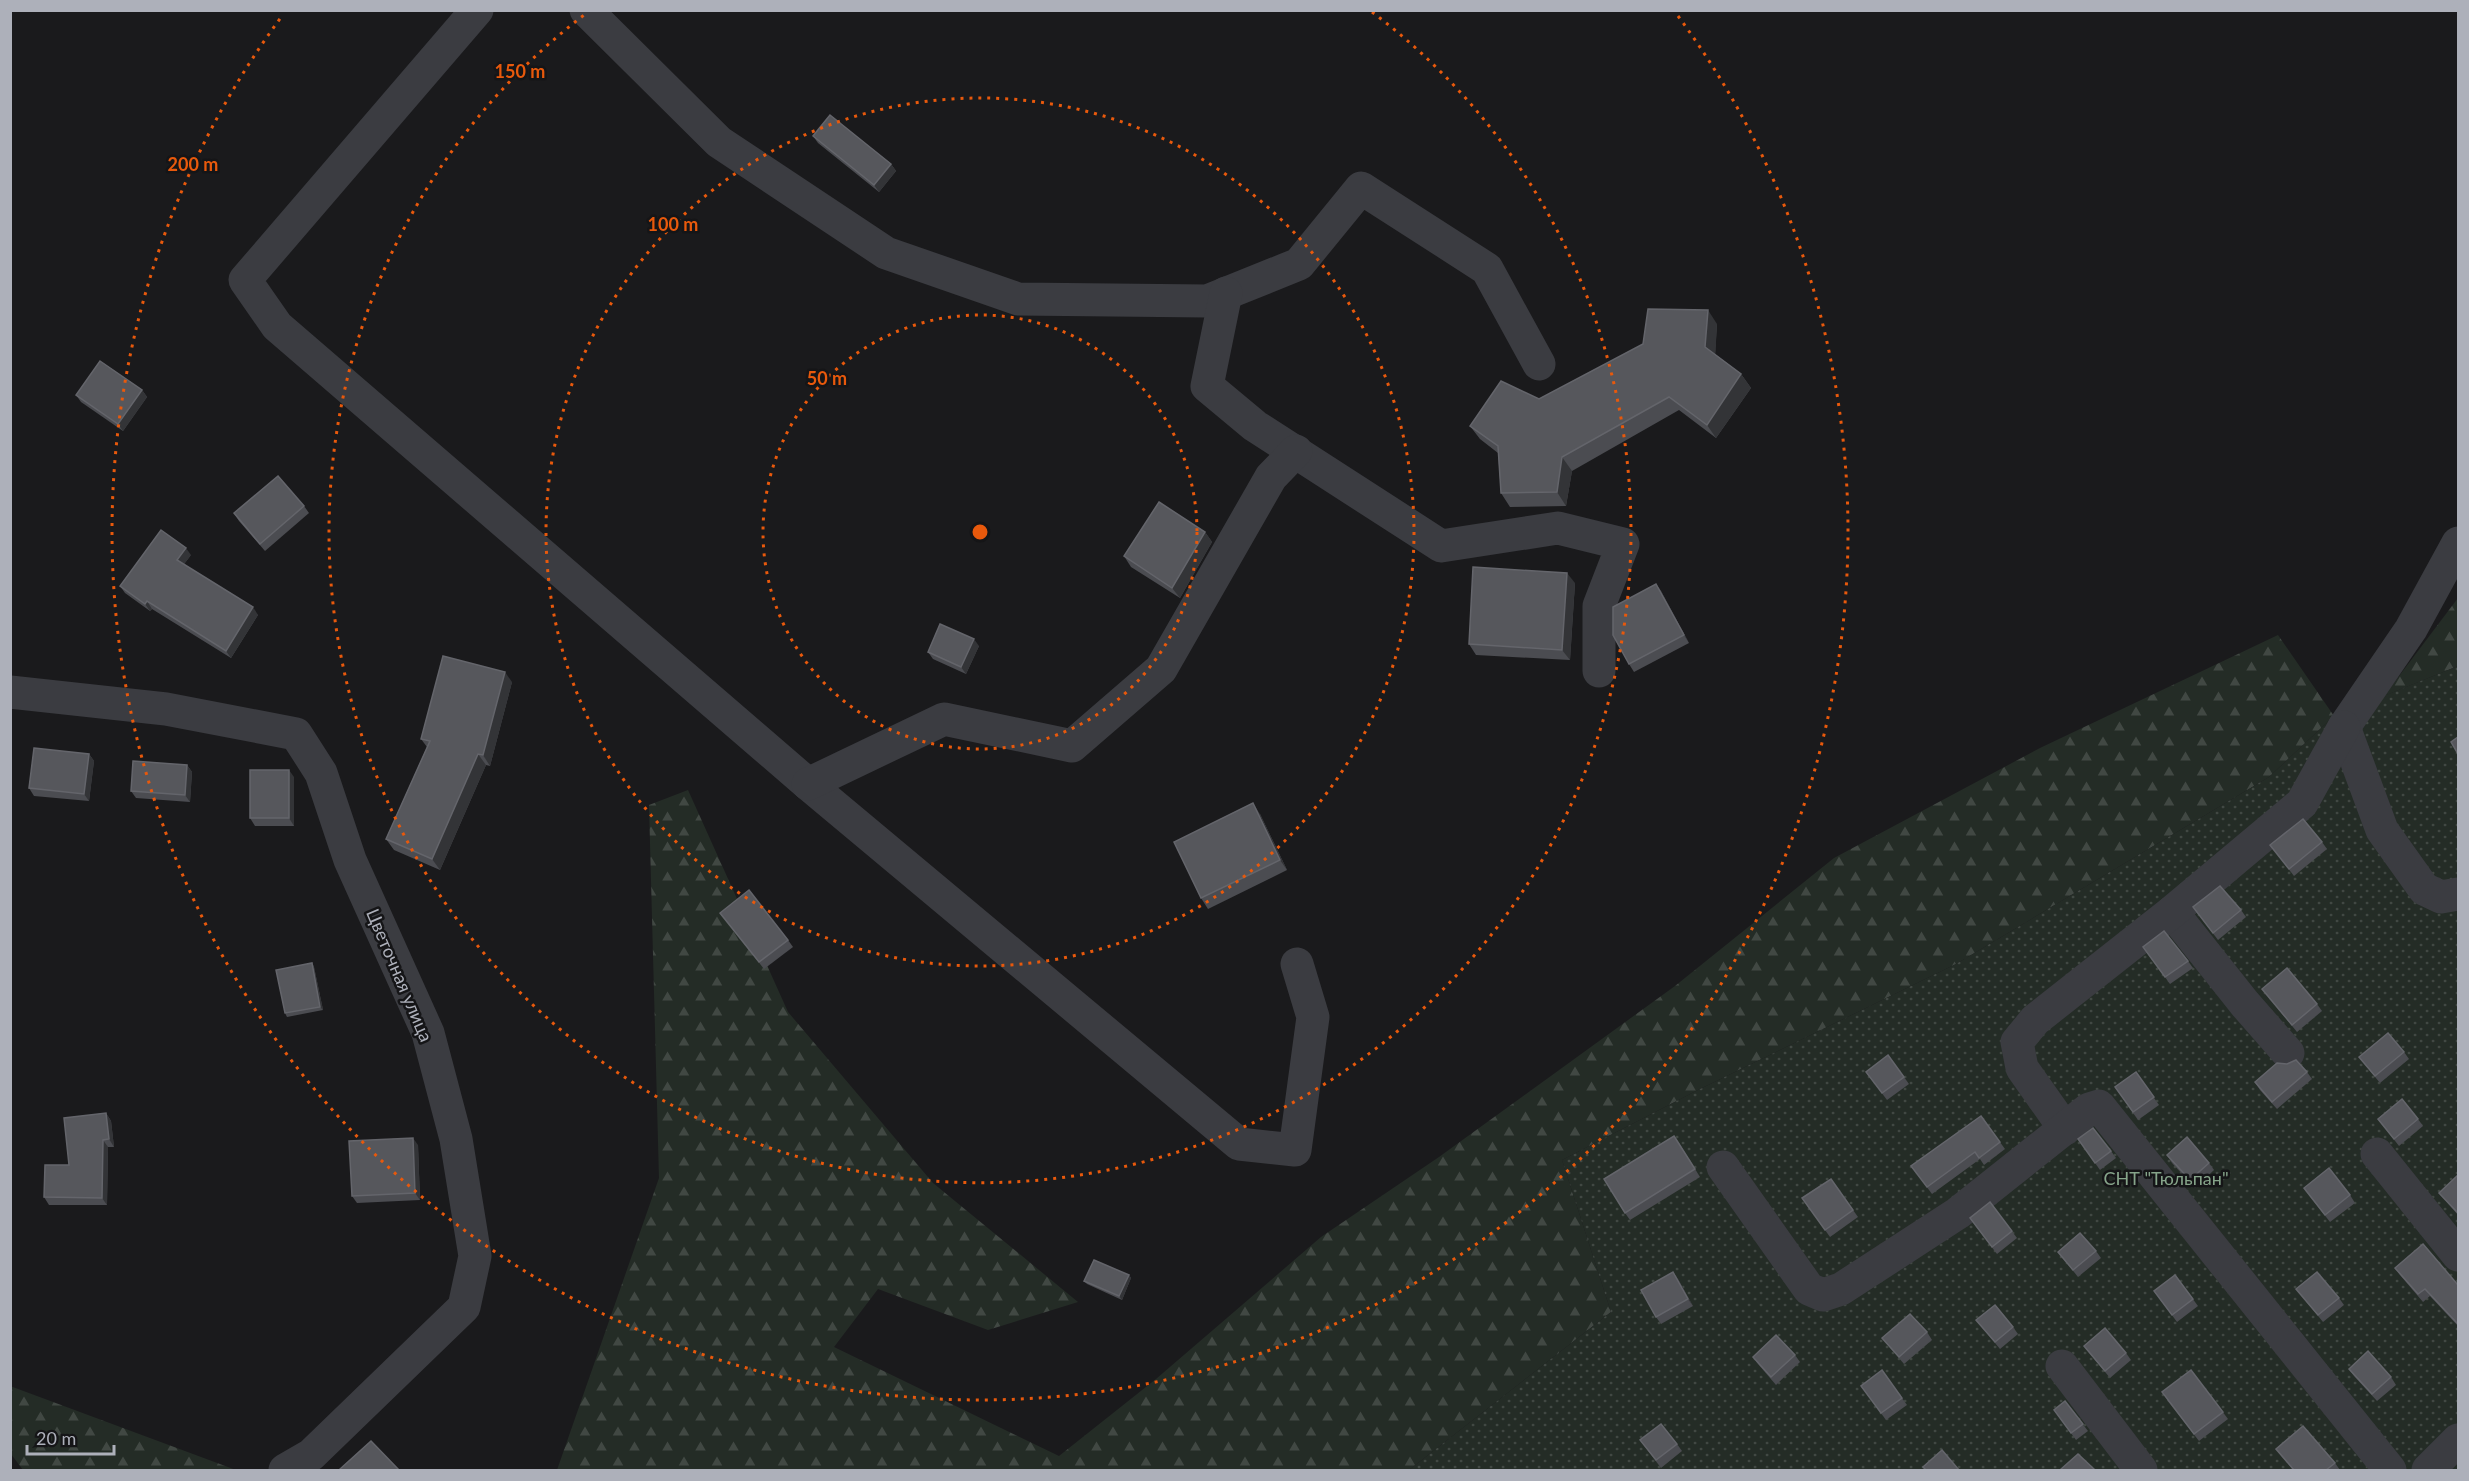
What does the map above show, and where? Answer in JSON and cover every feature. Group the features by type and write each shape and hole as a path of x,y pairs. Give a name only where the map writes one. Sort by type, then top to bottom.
{"street":[{"path":"477,10 245,280 277,326 808,784 1239,1144 1295,1150 1313,1017 1297,964"},
{"path":"586,10 719,142 886,253 1018,299 1207,301 1299,264 1361,188 1487,268 1539,364"},
{"path":"1226,293 1208,386 1255,426 1296,450 1441,546 1558,528 1623,544 1599,606 1599,671"},
{"path":"808,784 944,719 1072,746 1161,669 1271,477 1296,450"},
{"path":"2065,1129 2022,1068 2017,1042 2035,1020 2172,912 2302,803 2344,727 2411,629 2458,543"},
{"name":"Цветочная улица","path":"10,692 166,709 296,734 321,773 350,860 428,1033 456,1139 475,1256 464,1307 311,1455 285,1470"},
{"path":"2344,727 2382,830 2424,889 2441,897 2458,894"},
{"path":"2172,912 2245,1004 2288,1053"},
{"path":"1723,1167 1809,1289 1823,1295 1841,1289 1958,1213 2089,1109 2099,1106 2107,1113 2390,1470"},
{"path":"2377,1154 2458,1255"},
{"path":"2062,1366 2141,1470"},
{"path":"2428,1470 2458,1440"}],"green space":[{"path":"2458,598 2458,666 2384,696"},
{"path":"2278,635 2334,716 2269,777 1956,964 1698,1090 1562,1160 1611,1312 1409,1470 557,1470 659,1178 649,805 688,790 788,1012 933,1183 1078,1302 988,1330 878,1289 834,1347 1059,1456 1156,1379 1321,1237 1439,1157 1675,986 1834,858 2040,748"},
{"name":"СНТ \"Тюльпан\"","path":"2458,666 2458,1470 1409,1470 1611,1312 1562,1160 1698,1090 1956,964 2269,777 2334,716"},
{"path":"10,1386 236,1470 23,1470 11,1454"}],"building":[{"path":"830,115 891,164 874,185 813,136"},
{"path":"1648,309 1708,310 1705,347 1741,374 1707,425 1669,397 1562,457 1557,492 1501,493 1498,446 1470,426 1501,381 1539,399 1643,344"},
{"path":"100,361 142,390 118,424 76,395"},
{"path":"278,476 304,506 260,544 234,513"},
{"path":"1159,502 1205,532 1172,588 1124,556"},
{"path":"161,530 186,548 177,560 253,607 226,651 147,601 145,604 120,586"},
{"path":"1473,567 1567,573 1562,650 1469,644"},
{"path":"1656,584 1684,635 1629,664 1613,635 1613,607"},
{"path":"940,624 974,639 961,667 928,652"},
{"path":"443,656 505,672 483,755 478,754 432,859 386,839 430,741 421,739"},
{"path":"2458,737 2458,754 2451,742"},
{"path":"34,748 89,754 84,794 29,788"},
{"path":"133,761 187,765 185,795 131,791"},
{"path":"250,770 289,770 289,818 250,818"},
{"path":"1253,803 1280,860 1201,898 1174,842"},
{"path":"2303,819 2322,842 2289,869 2270,845"},
{"path":"2220,886 2241,910 2213,933 2193,907"},
{"path":"749,890 788,940 759,962 720,913"},
{"path":"2164,931 2188,961 2165,977 2143,947"},
{"path":"312,963 320,1007 285,1013 276,970"},
{"path":"2287,968 2317,1004 2292,1025 2262,989"},
{"path":"2388,1033 2404,1052 2375,1076 2359,1057"},
{"path":"1888,1055 1904,1077 1882,1093 1866,1072"},
{"path":"2296,1060 2307,1072 2272,1102 2255,1082 2277,1063 2287,1064"},
{"path":"2136,1072 2154,1097 2133,1112 2115,1087"},
{"path":"2402,1099 2418,1119 2394,1139 2378,1119"},
{"path":"106,1113 109,1139 103,1140 102,1198 44,1197 45,1165 69,1165 64,1118"},
{"path":"1981,1116 2000,1142 1979,1158 1975,1152 1927,1187 1911,1166"},
{"path":"2093,1128 2111,1151 2095,1163 2078,1139"},
{"path":"1674,1136 1695,1169 1625,1213 1604,1179"},
{"path":"2187,1137 2209,1163 2190,1180 2167,1155"},
{"path":"413,1138 415,1193 352,1196 349,1141"},
{"path":"2329,1168 2350,1195 2325,1215 2304,1188"},
{"path":"2458,1175 2458,1213 2439,1193"},
{"path":"1831,1179 1853,1210 1825,1230 1802,1198"},
{"path":"1990,1202 2012,1231 1992,1247 1970,1218"},
{"path":"2080,1233 2096,1251 2073,1270 2058,1252"},
{"path":"2423,1244 2458,1285 2458,1324 2425,1289 2418,1294 2395,1268"},
{"path":"1094,1260 1129,1275 1119,1296 1084,1281"},
{"path":"1673,1272 1688,1299 1656,1317 1641,1290"},
{"path":"2317,1272 2339,1298 2318,1315 2296,1289"},
{"path":"2175,1275 2193,1299 2172,1315 2154,1291"},
{"path":"1995,1305 2013,1327 1995,1342 1976,1320"},
{"path":"1910,1314 1927,1332 1899,1357 1882,1338"},
{"path":"2105,1328 2126,1353 2105,1371 2084,1346"},
{"path":"1776,1335 1795,1355 1771,1377 1753,1357"},
{"path":"2368,1351 2391,1377 2372,1394 2349,1369"},
{"path":"1882,1370 1902,1398 1881,1413 1861,1386"},
{"path":"2191,1370 2223,1412 2194,1434 2162,1392"},
{"path":"2065,1401 2083,1424 2071,1433 2054,1410"},
{"path":"1661,1424 1677,1444 1656,1460 1640,1440"},
{"path":"2303,1426 2335,1463 2326,1470 2294,1470 2276,1449"},
{"path":"371,1441 399,1470 339,1470"},
{"path":"1942,1450 1959,1470 1926,1470 1923,1467"},
{"path":"2078,1454 2095,1470 2060,1470"}]}
